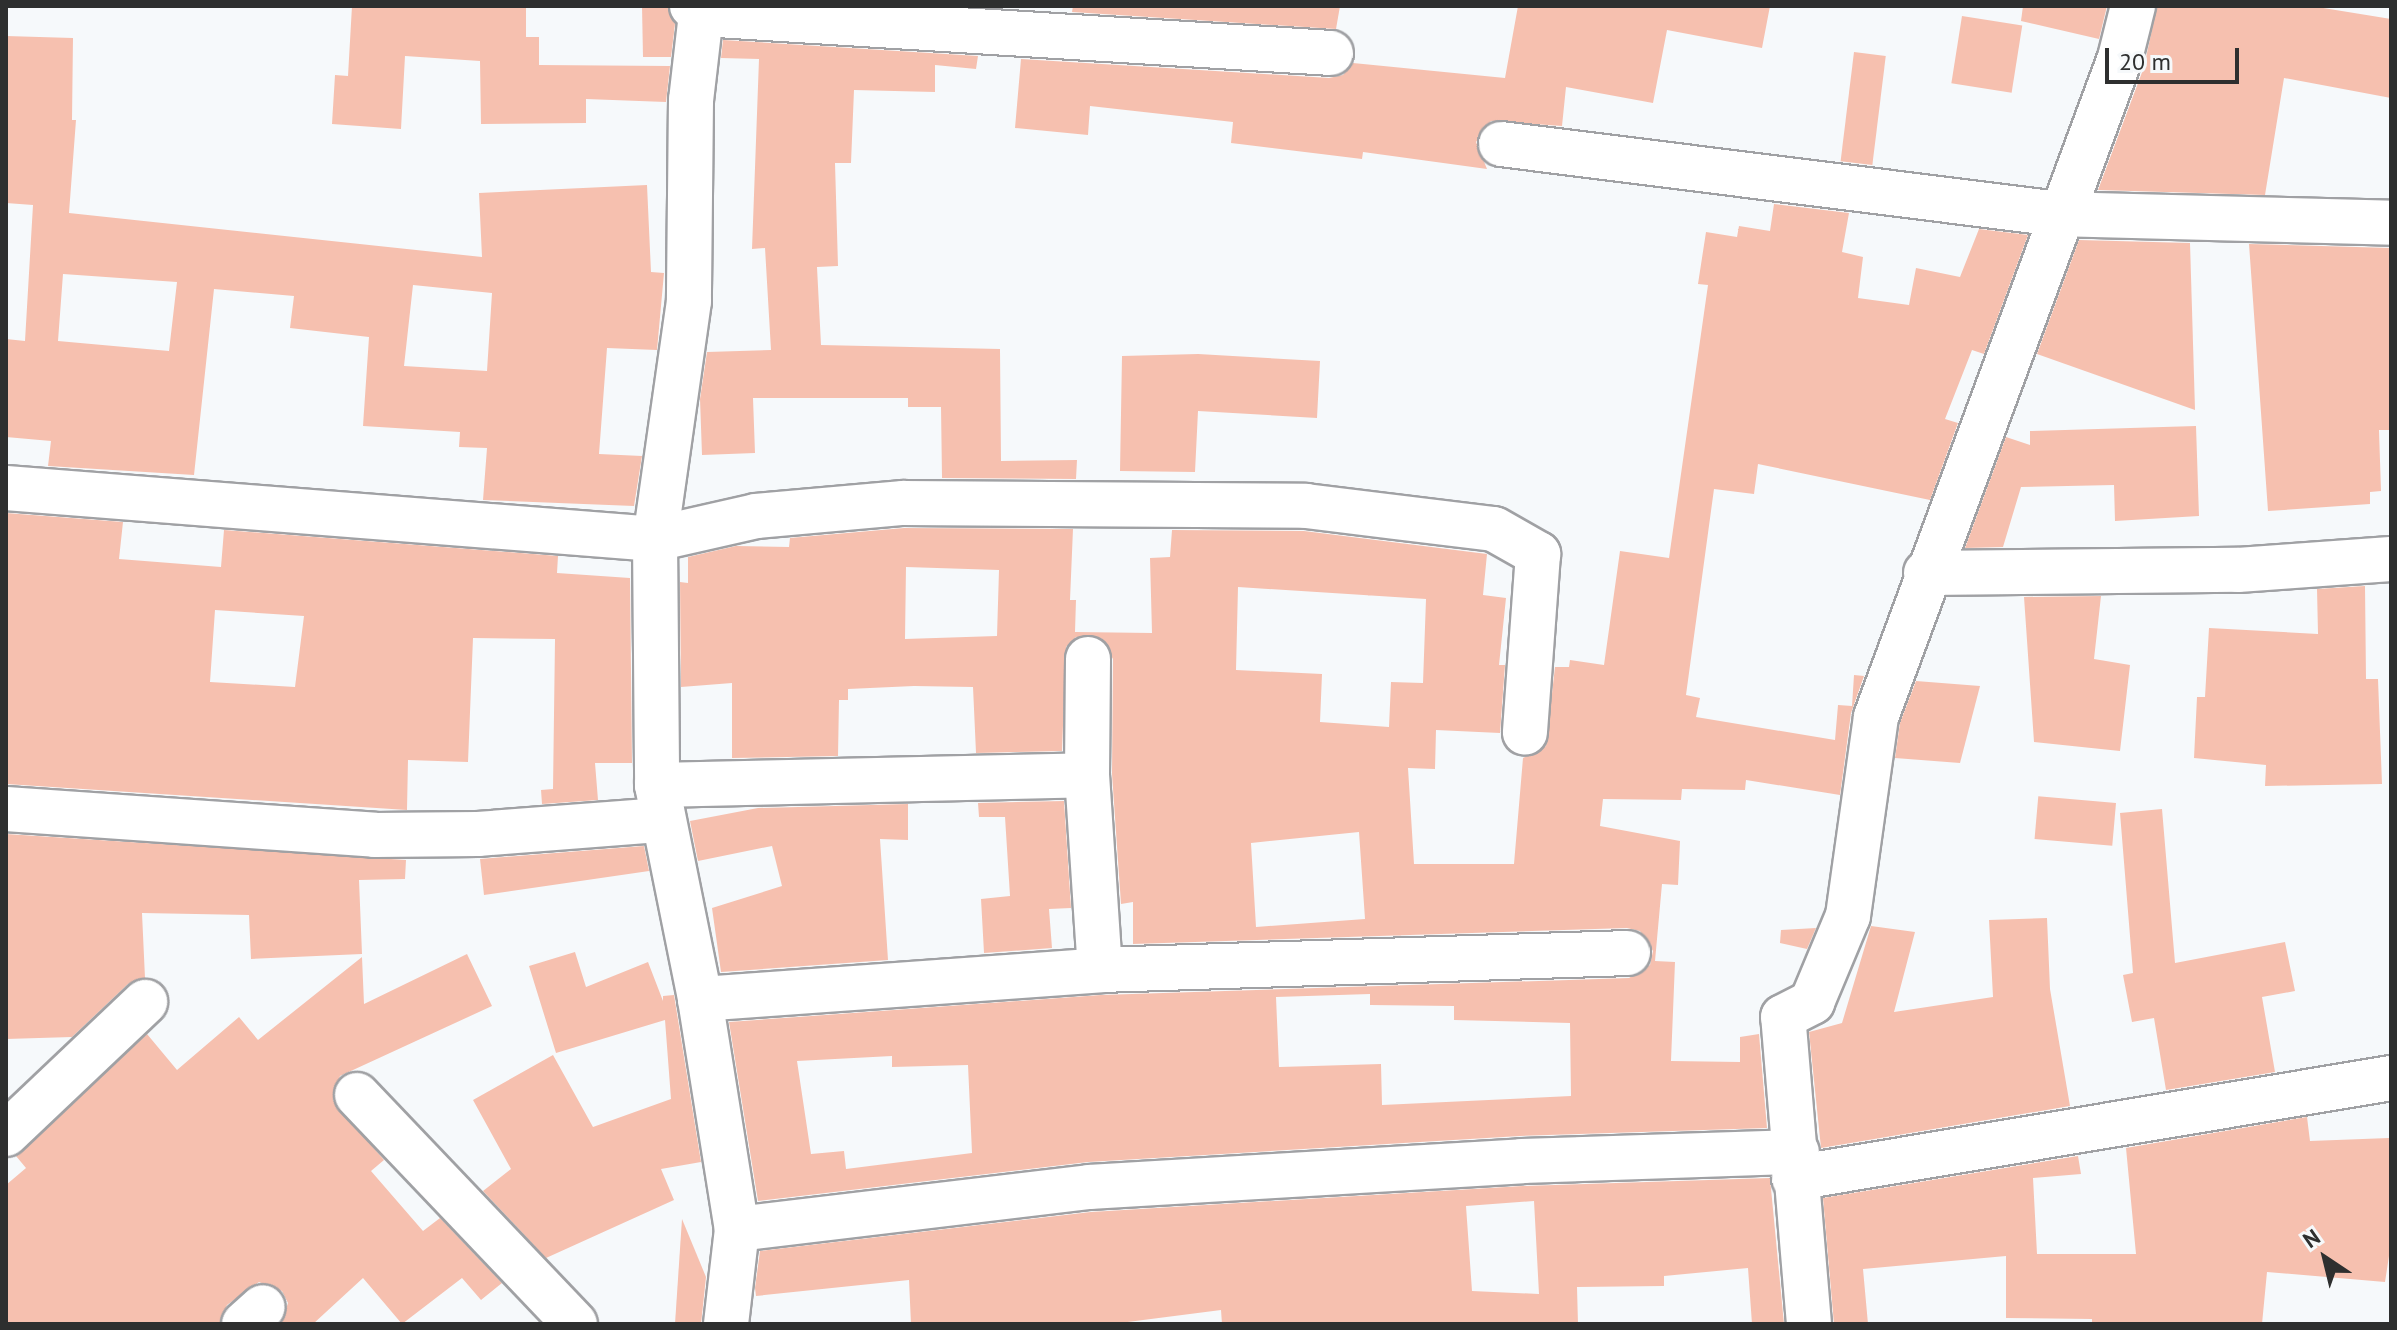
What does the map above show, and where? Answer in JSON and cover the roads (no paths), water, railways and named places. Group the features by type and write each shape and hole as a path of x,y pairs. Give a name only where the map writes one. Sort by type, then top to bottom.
{"street":[{"path":"1809,1324 1783,1017 1812,1002 1848,916 1876,717 2058,214 2120,58 2133,6"},
{"path":"726,1324 737,1229 700,999 659,802 655,539 689,301 691,100 696,10 1331,53"},
{"path":"1501,144 2058,214 2391,223"},
{"path":"6,488 655,539 756,516 903,503 1306,506 1494,529 1538,554 1525,733"},
{"path":"1926,573 2238,570 2391,559"},
{"path":"1088,659 1087,775 1100,970"},
{"path":"6,809 375,835 478,834 659,802 1087,775"},
{"path":"700,999 1100,970 1628,953"},
{"path":"6,1134 145,1002"},
{"path":"737,1229 1089,1187 1522,1161 1795,1165 2391,1078"},
{"path":"357,1095 575,1324"}]}
